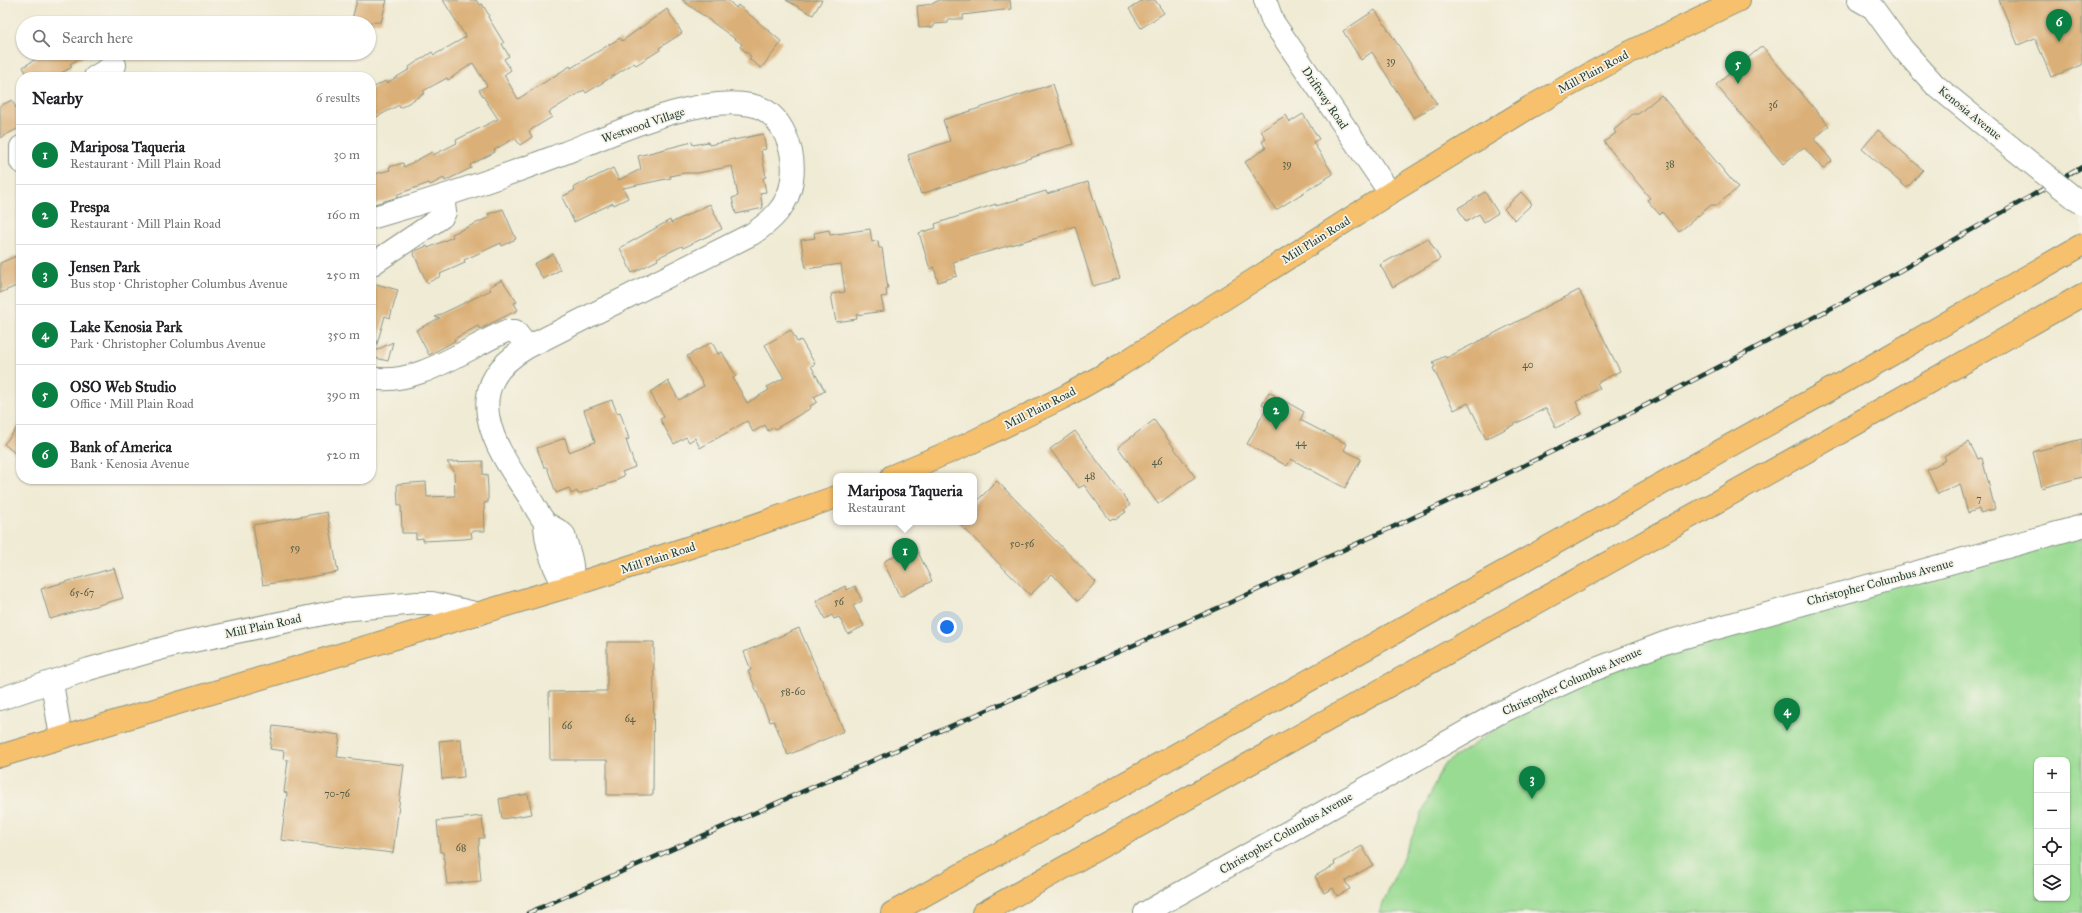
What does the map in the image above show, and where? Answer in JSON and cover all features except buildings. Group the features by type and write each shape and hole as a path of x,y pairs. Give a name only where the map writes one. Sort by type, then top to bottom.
{"main road":[{"name":"Mill Plain Road","path":"899,473 1017,421 1119,366 1489,131 1578,79 1626,54 1739,0"},
{"path":"892,913 1829,391 2082,245"},
{"path":"983,913 1872,415 2082,295"},
{"name":"Mill Plain Road","path":"0,756 567,588 721,538 833,498"}],"street":[{"name":"Driftway Road","path":"1265,0 1273,22 1390,193"},
{"name":"Kenosia Avenue","path":"1869,3 1906,52 1935,85 2082,204"},
{"path":"103,72 115,65"},
{"name":"Westwood Village","path":"376,217 443,197 668,114 706,106 735,104 760,108 774,119 782,130 792,159 792,184 782,208 769,222 752,234 528,347 511,358 495,375 489,390 487,407 497,445 508,466 545,522 546,537 557,575 567,588"},
{"path":"376,262 442,217 445,212 443,197"},
{"path":"376,378 391,380 417,375 506,331 515,331 528,347"},
{"name":"Christopher Columbus Avenue","path":"1145,913 1171,906 1497,714 1542,692 1615,661 1687,636 2082,526"},
{"name":"Mill Plain Road","path":"0,699 52,683 89,669 174,645 342,610 376,605 424,603 479,614"},
{"path":"52,683 61,737"}],"green space":[{"path":"2082,529 2082,913 1379,913 1443,765 1534,703 1658,640"}],"railway":[{"path":"528,913 1229,603 1494,480 1623,417 1866,290 2082,167"}],"place":[{"name":"Bank of America","path":"2059,42"},
{"name":"OSO Web Studio","path":"1738,84"},
{"name":"Prespa","path":"1276,430"},
{"name":"Mariposa Taqueria","path":"905,571"},
{"name":"Lake Kenosia Park","path":"1787,731"},
{"name":"Jensen Park","path":"1532,799"}]}
